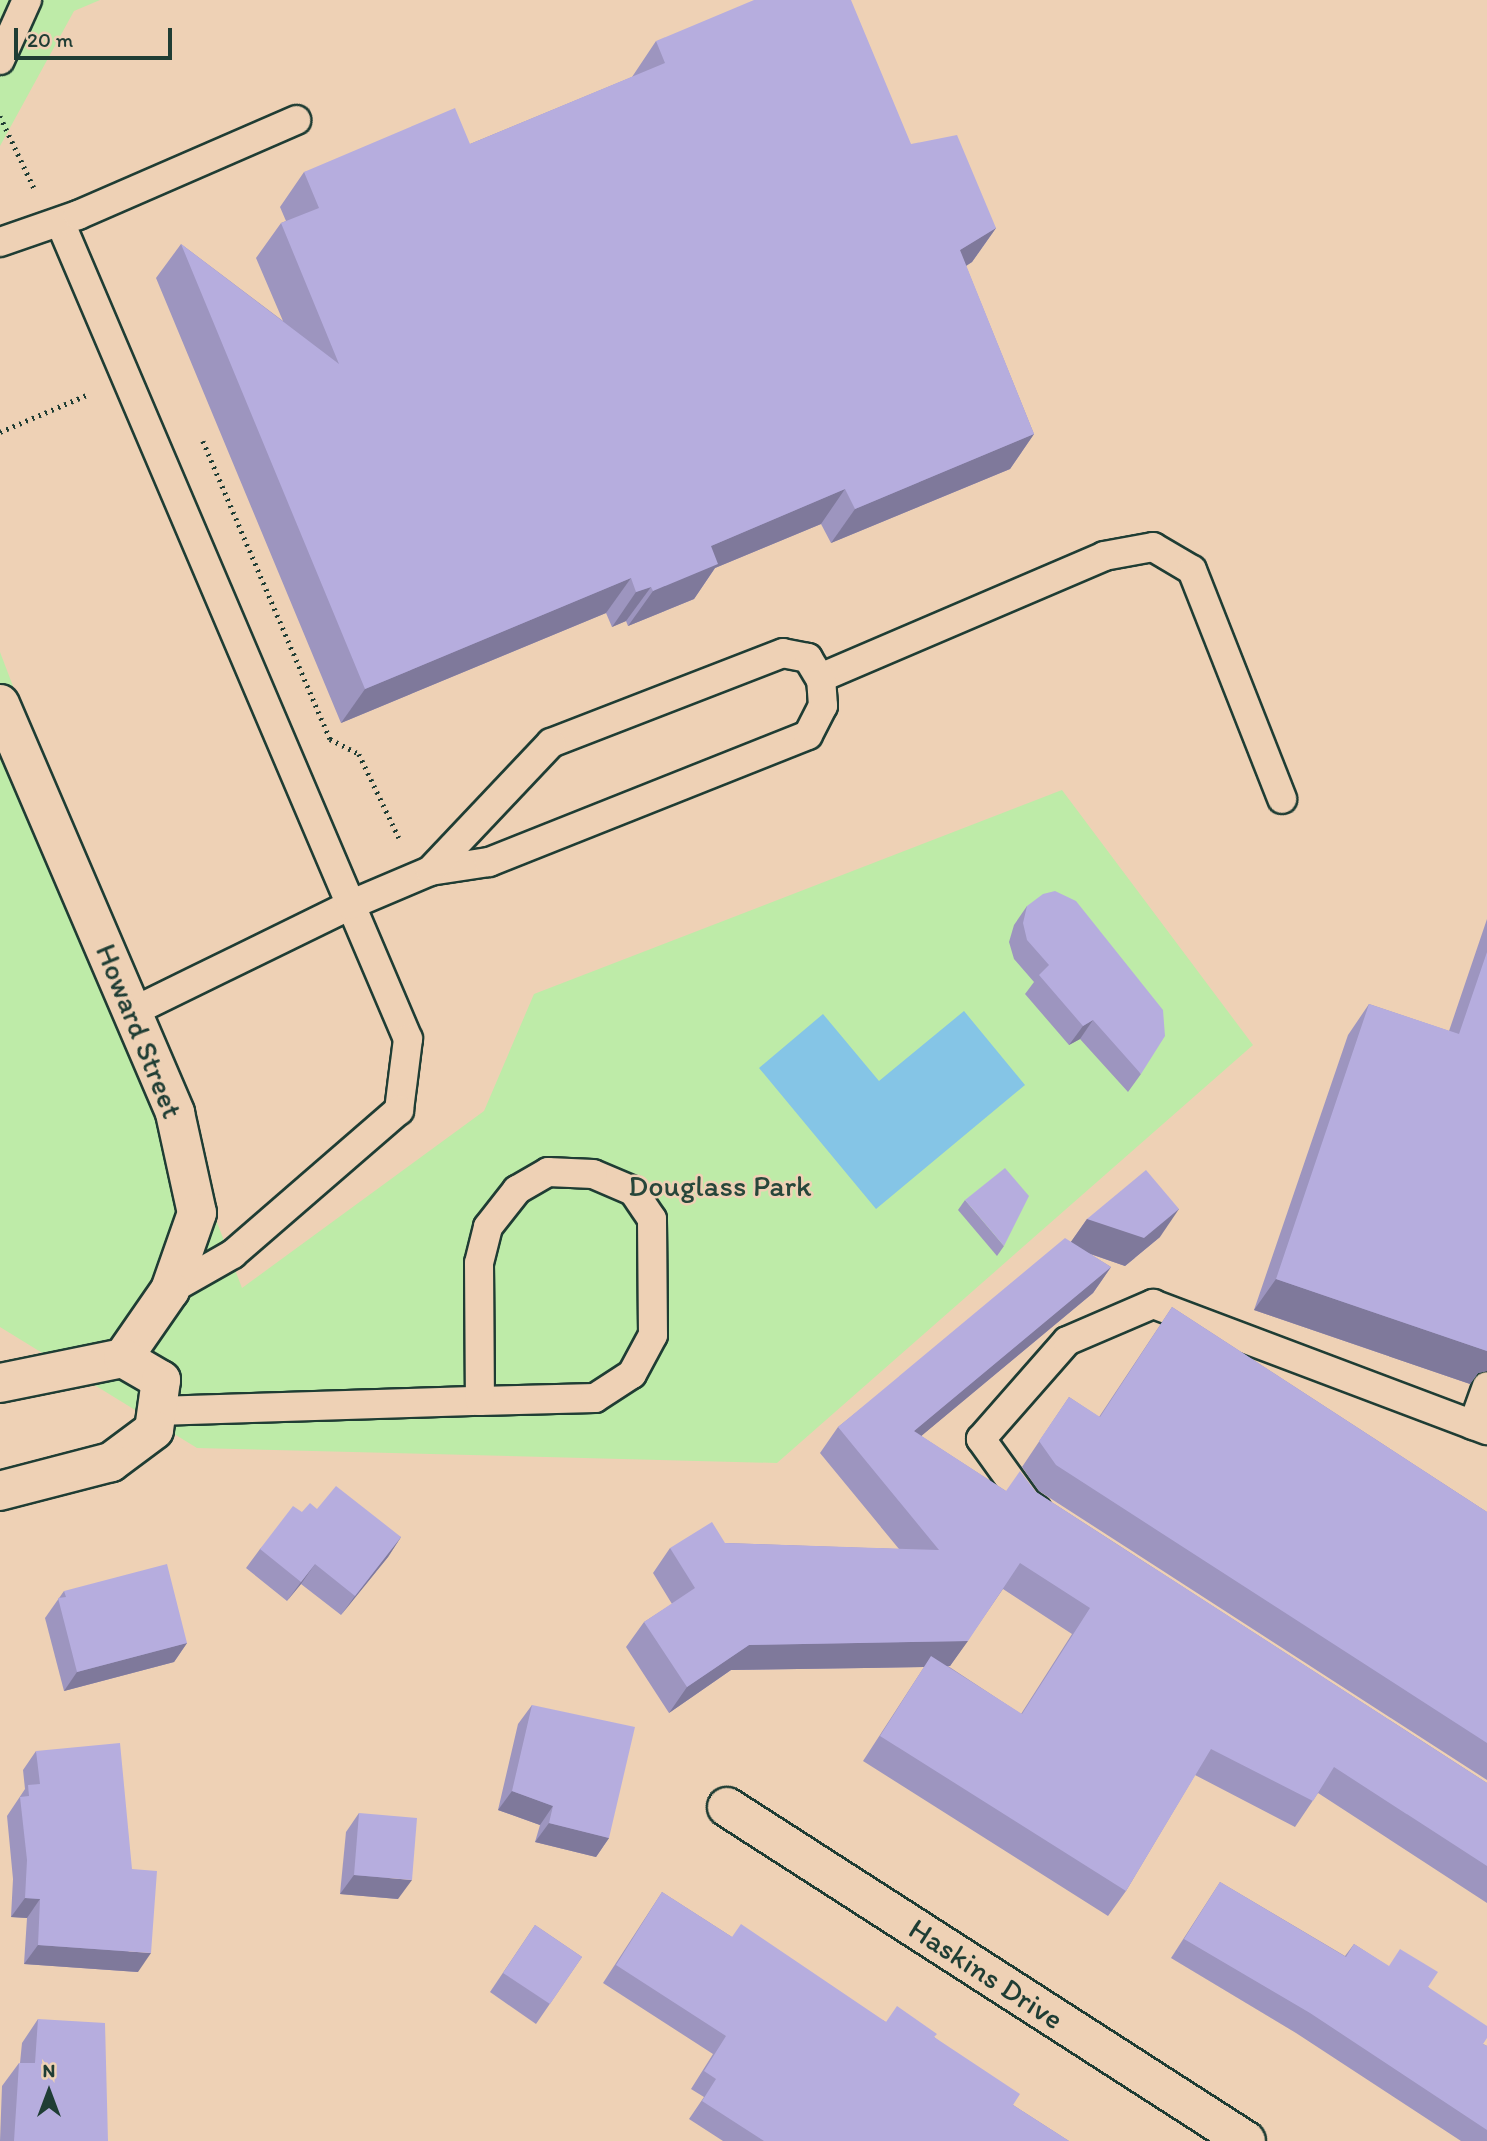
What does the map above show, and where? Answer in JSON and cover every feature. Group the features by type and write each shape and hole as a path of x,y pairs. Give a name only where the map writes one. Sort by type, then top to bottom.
{"street":[{"name":"Howard Street","path":"0,704 175,1113 197,1213 170,1290 123,1358"},
{"path":"0,1383 123,1358 161,1381 155,1430 111,1462 0,1491"},
{"name":"Haskins Drive","path":"727,1808 1245,2141"}],"lane":[{"path":"0,60 27,0"},
{"path":"0,242 60,222 296,120"},
{"path":"60,222 408,1039 399,1110 233,1254 170,1290"},
{"path":"820,678 1104,556 1153,547 1192,570 1282,799"},
{"path":"132,1012 350,905 430,871 489,862 808,735 823,706 820,678 808,658 783,653 551,743 430,871"},
{"path":"157,1411 595,1398 632,1374 653,1335 652,1219 633,1191 593,1174 548,1172 517,1190 488,1227 479,1263 480,1401"},
{"path":"1062,1526 1027,1503 981,1439 1067,1341 1153,1304 1480,1428 1487,1386"}],"path":[{"path":"0,116 35,189"},
{"path":"0,432 96,391"},
{"path":"198,431 330,739 359,754 401,842"}],"green space":[{"path":"0,0 100,0 74,11 0,146"},
{"name":"Douglass Park","path":"0,652 242,1288 484,1111 534,994 1062,790 1253,1045 777,1463 197,1448 0,1327"}],"water":[{"path":"964,1011 1025,1085 876,1209 759,1068 823,1014 879,1081"}],"building":[{"path":"754,0 851,0 911,144 957,135 996,228 960,250 1034,434 855,509 845,489 711,546 718,564 653,591 651,587 636,592 631,578 365,689 181,244 339,364 281,223 319,208 304,172 455,108 470,144 665,63 656,41"},
{"path":"1055,891 1076,901 1163,1010 1165,1036 1141,1074 1093,1020 1083,1026 1039,975 1049,965 1027,940 1023,923 1027,906 1043,894"},
{"path":"1487,952 1487,1351 1276,1279 1369,1004 1459,1034"},
{"path":"1005,1168 1029,1196 1004,1246 965,1200"},
{"path":"1146,1170 1179,1209 1144,1238 1087,1219"},
{"path":"1065,1238 1111,1267 914,1431 1006,1491 1020,1471 1036,1492 1487,1783 1487,1866 1334,1767 1313,1801 1211,1749 1126,1891 880,1736 931,1656 1022,1714 1090,1608 1020,1563 968,1641 749,1645 687,1687 644,1622 695,1588 670,1548 712,1522 725,1543 939,1550 838,1427"},
{"path":"1172,1307 1487,1512 1487,1743 1056,1465 1039,1441 1069,1397 1100,1417"},
{"path":"336,1486 401,1537 355,1596 315,1564 301,1582 260,1549 293,1506 302,1512 310,1503 317,1509"},
{"path":"167,1564 187,1643 77,1672 58,1598 66,1597 64,1591"},
{"path":"532,1705 635,1727 609,1838 549,1823 553,1806 512,1791"},
{"path":"120,1743 132,1869 157,1871 151,1953 38,1945 40,1899 25,1898 27,1860 20,1797 29,1796 28,1785 40,1784 36,1751"},
{"path":"359,1813 417,1818 412,1880 354,1875"},
{"path":"1220,1882 1346,1957 1354,1944 1389,1966 1400,1949 1438,1972 1428,1987 1487,2026 1487,2038 1483,2044 1487,2046 1487,2130 1310,2013 1184,1939"},
{"path":"662,1892 732,1937 741,1924 886,2022 897,2006 937,2034 934,2037 1020,2094 1013,2105 1069,2141 764,2141 702,2101 716,2079 704,2071 726,2036 616,1965"},
{"path":"535,1925 582,1957 550,2004 503,1973"},
{"path":"38,2019 105,2023 108,2141 14,2141 19,2063 35,2063"}]}
